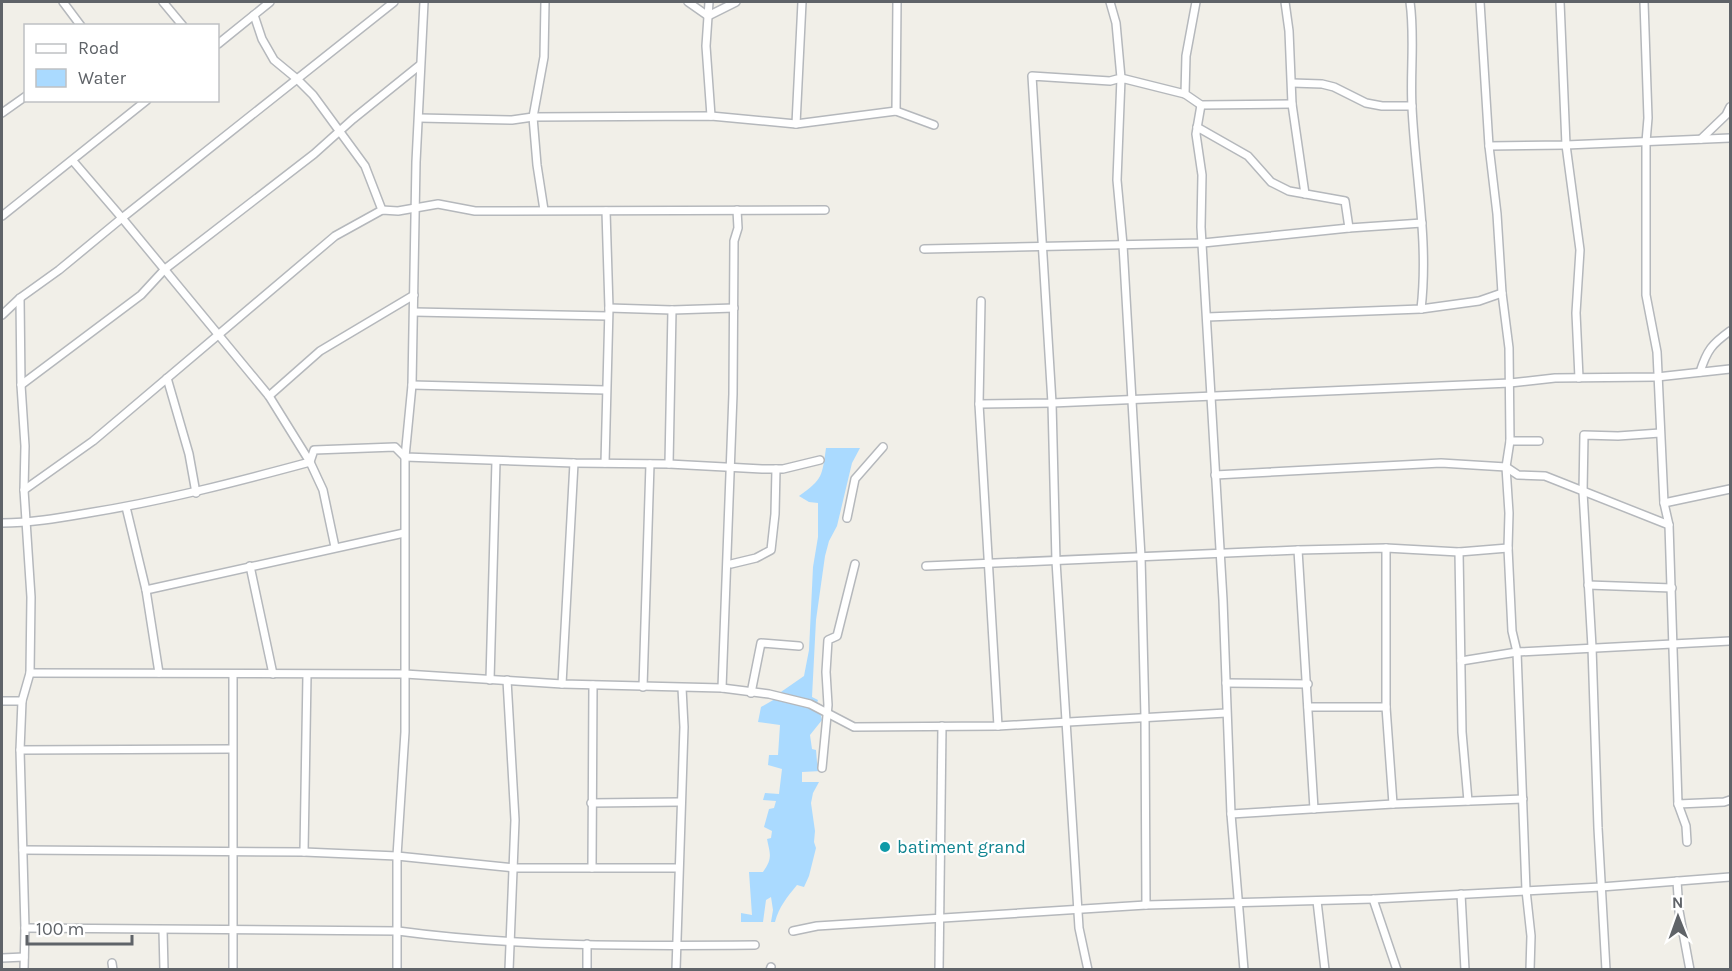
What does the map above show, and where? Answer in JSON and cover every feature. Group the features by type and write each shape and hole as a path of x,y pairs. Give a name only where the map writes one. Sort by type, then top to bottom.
{"street":[{"path":"63,2 80,24"},
{"path":"163,2 181,24"},
{"path":"2,315 20,298 59,270 394,2"},
{"path":"397,969 397,856 405,742 405,457 412,385 415,207 424,2"},
{"path":"544,210 533,117 544,57 545,2"},
{"path":"688,2 708,16"},
{"path":"709,2 706,46 711,117"},
{"path":"708,16 736,2"},
{"path":"796,124 802,2"},
{"path":"896,111 897,2"},
{"path":"1110,2 1116,22 1120,78 1117,180 1123,245 1141,557 1146,905"},
{"path":"1185,94 1186,56 1196,2"},
{"path":"1285,2 1293,104 1305,194"},
{"path":"1410,2 1413,22 1412,106 1422,224 1424,282 1421,309"},
{"path":"1480,2 1489,146 1497,214 1510,383 1510,441 1506,468 1509,513 1508,548 1512,631 1517,652 1526,890 1531,936 1530,969"},
{"path":"1560,2 1566,145 1580,250 1576,313 1579,378"},
{"path":"1644,2 1648,118 1646,296 1657,352 1664,503 1669,525 1672,588 1678,804 1686,826 1687,842"},
{"path":"219,43 266,3"},
{"path":"254,15 262,39 274,60 297,79 326,110 365,166 382,210"},
{"path":"21,385 141,295 165,269 314,154 420,65"},
{"path":"1088,969 1077,909 1056,561 1052,403 1032,76 1110,81 1120,78 1185,94 1201,105 1293,104"},
{"path":"1292,83 1322,84 1334,87 1366,103 1382,106 1412,106"},
{"path":"2,113 24,97"},
{"path":"2,216 145,102"},
{"path":"1201,105 1196,134 1202,175 1201,227 1226,713 1244,969"},
{"path":"1701,139 1726,115 1731,107"},
{"path":"419,118 512,120 533,117 711,117 796,124 896,111 934,125"},
{"path":"1197,127 1248,156 1271,182 1289,191 1345,201 1349,228"},
{"path":"1489,146 1731,138"},
{"path":"73,161 269,396 310,462 323,490 335,547"},
{"path":"24,490 93,441 335,236 382,210 398,211 438,204 475,210 825,210"},
{"path":"722,688 731,469 734,241 738,228 737,210"},
{"path":"605,463 608,312 606,211"},
{"path":"924,249 1203,243 1349,228 1422,224"},
{"path":"1207,317 1421,309 1479,301 1502,293"},
{"path":"269,396 320,351 414,295"},
{"path":"20,298 21,385 25,446 24,490 31,597 30,673 22,701 20,750 24,969"},
{"path":"981,301 979,404 998,726"},
{"path":"414,312 608,312 734,308"},
{"path":"669,464 672,310"},
{"path":"1700,372 1706,353 1714,343 1731,331"},
{"path":"979,404 1131,400 1510,383 1555,378 1657,377 1731,369"},
{"path":"167,378 189,454 196,493"},
{"path":"412,385 606,390"},
{"path":"1606,969 1583,492 1584,435 1618,436 1660,433"},
{"path":"1510,441 1539,441"},
{"path":"310,462 314,450 358,447 395,447 405,457 574,464 669,464 731,469 776,469 820,460"},
{"path":"847,518 855,479 883,447"},
{"path":"490,680 496,461"},
{"path":"2,523 26,523 126,507 196,493 310,462"},
{"path":"1215,475 1441,463 1506,468 1514,474 1545,476 1669,525"},
{"path":"562,684 574,464"},
{"path":"643,687 650,464"},
{"path":"731,564 756,558 771,550 776,469"},
{"path":"1664,503 1731,489"},
{"path":"126,507 146,590 159,673"},
{"path":"146,590 404,532"},
{"path":"926,566 1298,550 1386,548 1459,552 1508,548"},
{"path":"1386,548 1386,707 1393,804"},
{"path":"1298,550 1314,809"},
{"path":"1459,552 1462,732 1468,801"},
{"path":"822,768 827,713 828,640 837,636 855,564"},
{"path":"250,566 273,674"},
{"path":"1588,585 1672,588"},
{"path":"1461,661 1517,652 1731,641"},
{"path":"751,693 761,643 799,646"},
{"path":"30,673 405,674 562,684 722,688 810,704 854,727 998,726 1226,713"},
{"path":"233,675 233,969"},
{"path":"304,852 307,675"},
{"path":"507,680 515,797 509,969"},
{"path":"1226,683 1308,684"},
{"path":"592,868 593,685"},
{"path":"676,969 684,727 682,688"},
{"path":"2,701 22,701"},
{"path":"1308,707 1386,707"},
{"path":"939,969 942,726"},
{"path":"20,750 232,749"},
{"path":"1232,814 1523,799"},
{"path":"1678,804 1731,800"},
{"path":"591,803 680,802"},
{"path":"23,850 304,852 397,856 514,868 678,868"},
{"path":"793,931 807,927 1146,905 1373,899 1601,887 1731,877"},
{"path":"1677,881 1679,911 1690,969"},
{"path":"1461,894 1465,969"},
{"path":"1373,899 1397,969"},
{"path":"1317,901 1325,969"},
{"path":"25,928 398,931 457,939 676,946 755,945"},
{"path":"163,930 164,969"},
{"path":"587,944 587,969"},
{"path":"2,958 24,957"}],"water":[{"path":"826,448 860,448 852,463 837,526 829,541 825,556 816,620 812,697 818,700 816,706 778,694 804,676 809,650 813,567 818,537 818,503 809,502 799,496 820,476"},
{"path":"775,699 802,703 820,712 822,720 810,735 812,749 816,750 817,762 821,771 802,772 802,782 819,782 811,803 816,848 804,887 797,885 784,902 775,922 771,922 773,910 771,897 766,900 763,922 741,922 741,913 752,915 749,872 763,872 769,859 767,839 771,838 772,831 764,827 769,809 774,808 776,801 763,800 765,793 779,794 782,769 768,765 769,755 778,755 780,725 758,722 761,707"}],"place":[{"name":"batiment grand","path":"885,847"}]}
